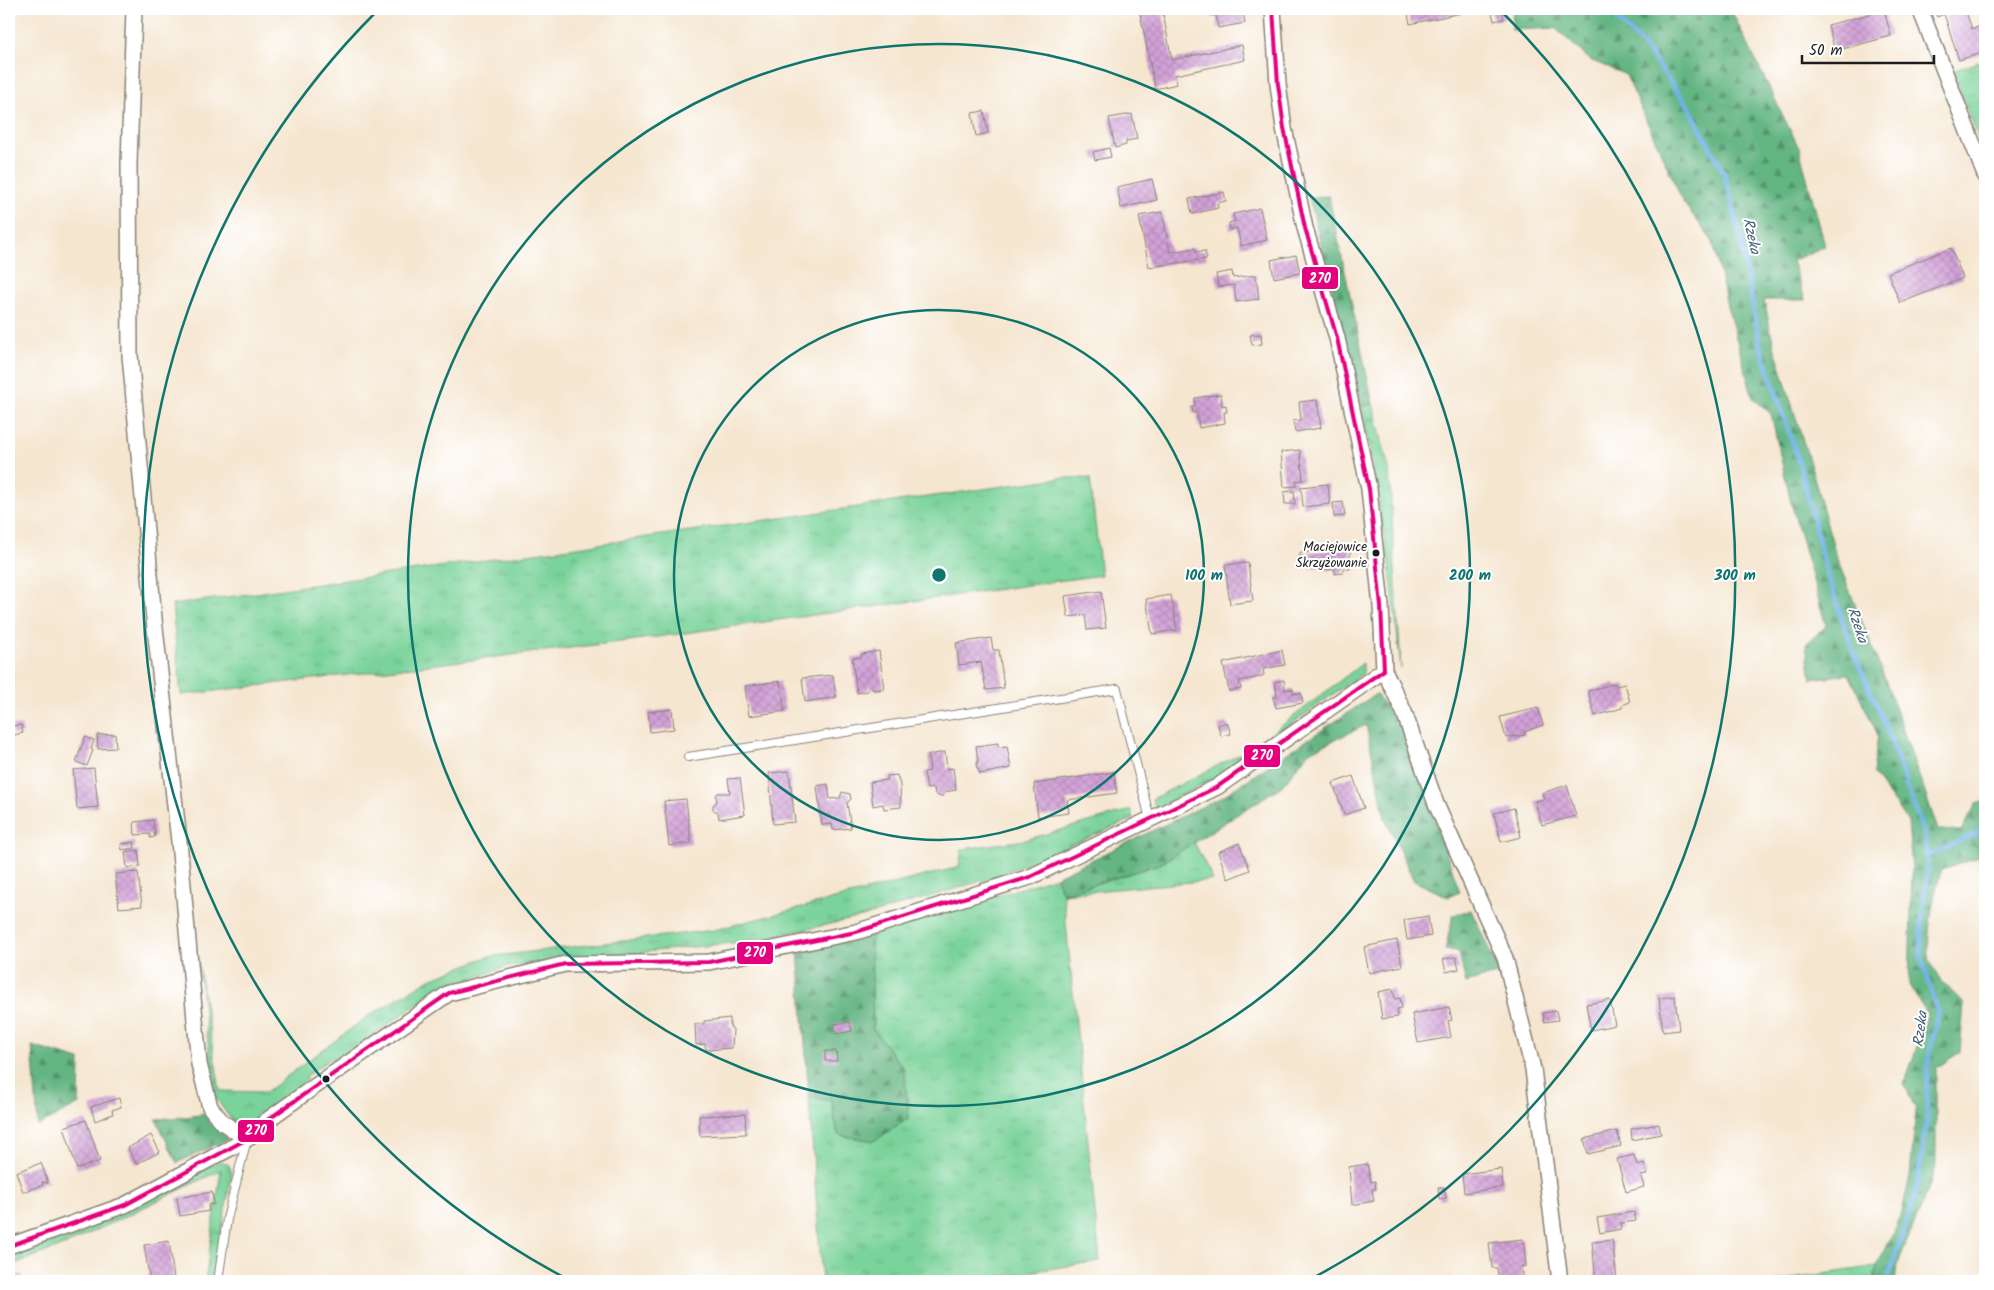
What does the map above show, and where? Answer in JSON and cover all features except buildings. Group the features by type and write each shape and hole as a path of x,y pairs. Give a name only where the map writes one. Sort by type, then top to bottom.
{"street":[{"path":"134,9 129,163 130,355 154,619 179,841 199,1064 210,1107 222,1122 247,1140"},
{"path":"1272,9 1278,84 1284,128 1305,228 1337,338 1369,489 1381,606 1384,670 1404,712 1436,804 1505,958 1533,1068 1560,1281"},
{"path":"1920,9 1985,175"},
{"path":"9,1246 125,1205 247,1140 266,1122 301,1096 449,994 565,964 709,962 856,932 1030,878 1217,787 1384,670"}],"lane":[{"path":"688,757 1117,689 1150,818"},
{"path":"218,1281 227,1219 247,1140"}],"green space":[{"path":"1513,9 1733,9 1731,10 1799,148 1825,246 1792,261 1805,300 1764,300 1774,346 1837,559 1888,687 1938,830 1961,831 1976,804 1985,801 1985,855 1942,870 1930,920 1929,948 1933,969 1964,1004 1960,1052 1936,1068 1936,1167 1897,1265 1895,1281 1874,1281 1877,1266 1901,1216 1910,1176 1916,1110 1904,1084 1928,1016 1909,985 1912,869 1908,822 1873,773 1878,735 1849,674 1811,679 1806,644 1826,626 1790,499 1771,414 1753,398 1727,306 1713,242 1683,202 1626,75 1590,60 1555,28 1512,30"},
{"path":"1985,60 1985,151 1984,152 1952,71"},
{"path":"1329,196 1373,404 1362,406 1309,197"},
{"path":"1373,404 1389,469 1401,668 1389,562 1362,406"},
{"path":"1060,478 1090,478 1101,575 628,641 181,695 172,605"},
{"path":"1363,663 1363,673 1217,777 1156,808 1152,799 1254,747"},
{"path":"1376,694 1405,733 1460,892 1448,897 1414,881 1385,818 1366,725 1309,752 1282,786 1160,864 1063,894 1056,877 1220,798"},
{"path":"1131,810 1133,819 995,877 862,917 752,941 509,966 454,985 416,1005 334,1062 331,1058 306,1076 307,1080 250,1122 232,1121 215,1097 197,955 220,1091 266,1092 367,1017 430,979 487,957 714,930 959,867 962,849 1025,840"},
{"path":"1194,842 1213,880 1063,894 1160,864"},
{"path":"1056,877 1063,894 1100,1261 971,1281 822,1281 809,1098 831,1100 838,1135 874,1141 904,1069 873,1029 871,935"},
{"path":"1471,910 1500,973 1466,983 1458,951 1445,950 1453,915"},
{"path":"871,935 873,1029 904,1069 909,1118 874,1141 838,1135 831,1100 809,1098 798,950"},
{"path":"32,1046 80,1060 79,1104 38,1126"},
{"path":"205,1114 210,1123 228,1139 177,1163 156,1119"},
{"path":"221,1161 229,1165 232,1173 212,1281 205,1281 221,1170 70,1243 9,1266 9,1254"},
{"path":"1877,1266 1874,1281 1777,1281"}],"waterway":[{"name":"Rzeka","path":"1606,9 1643,45 1689,107 1725,175 1741,241 1760,345 1800,465 1826,570 1854,654 1884,722 1925,837 1928,870 1922,912 1921,957 1938,1012 1927,1068 1927,1120 1916,1192 1887,1281"},
{"path":"1927,856 1985,829"}],"transit line":[{"name":"270","path":"9,1246 125,1205 247,1139 266,1121 449,993 565,964 709,962 856,932 1030,877 1217,787 1384,670 1381,606 1369,489 1337,338 1305,228 1284,128 1278,84 1273,9"}],"place":[{"name":"Maciejowice Skrzyżowanie","path":"1376,553"}]}
